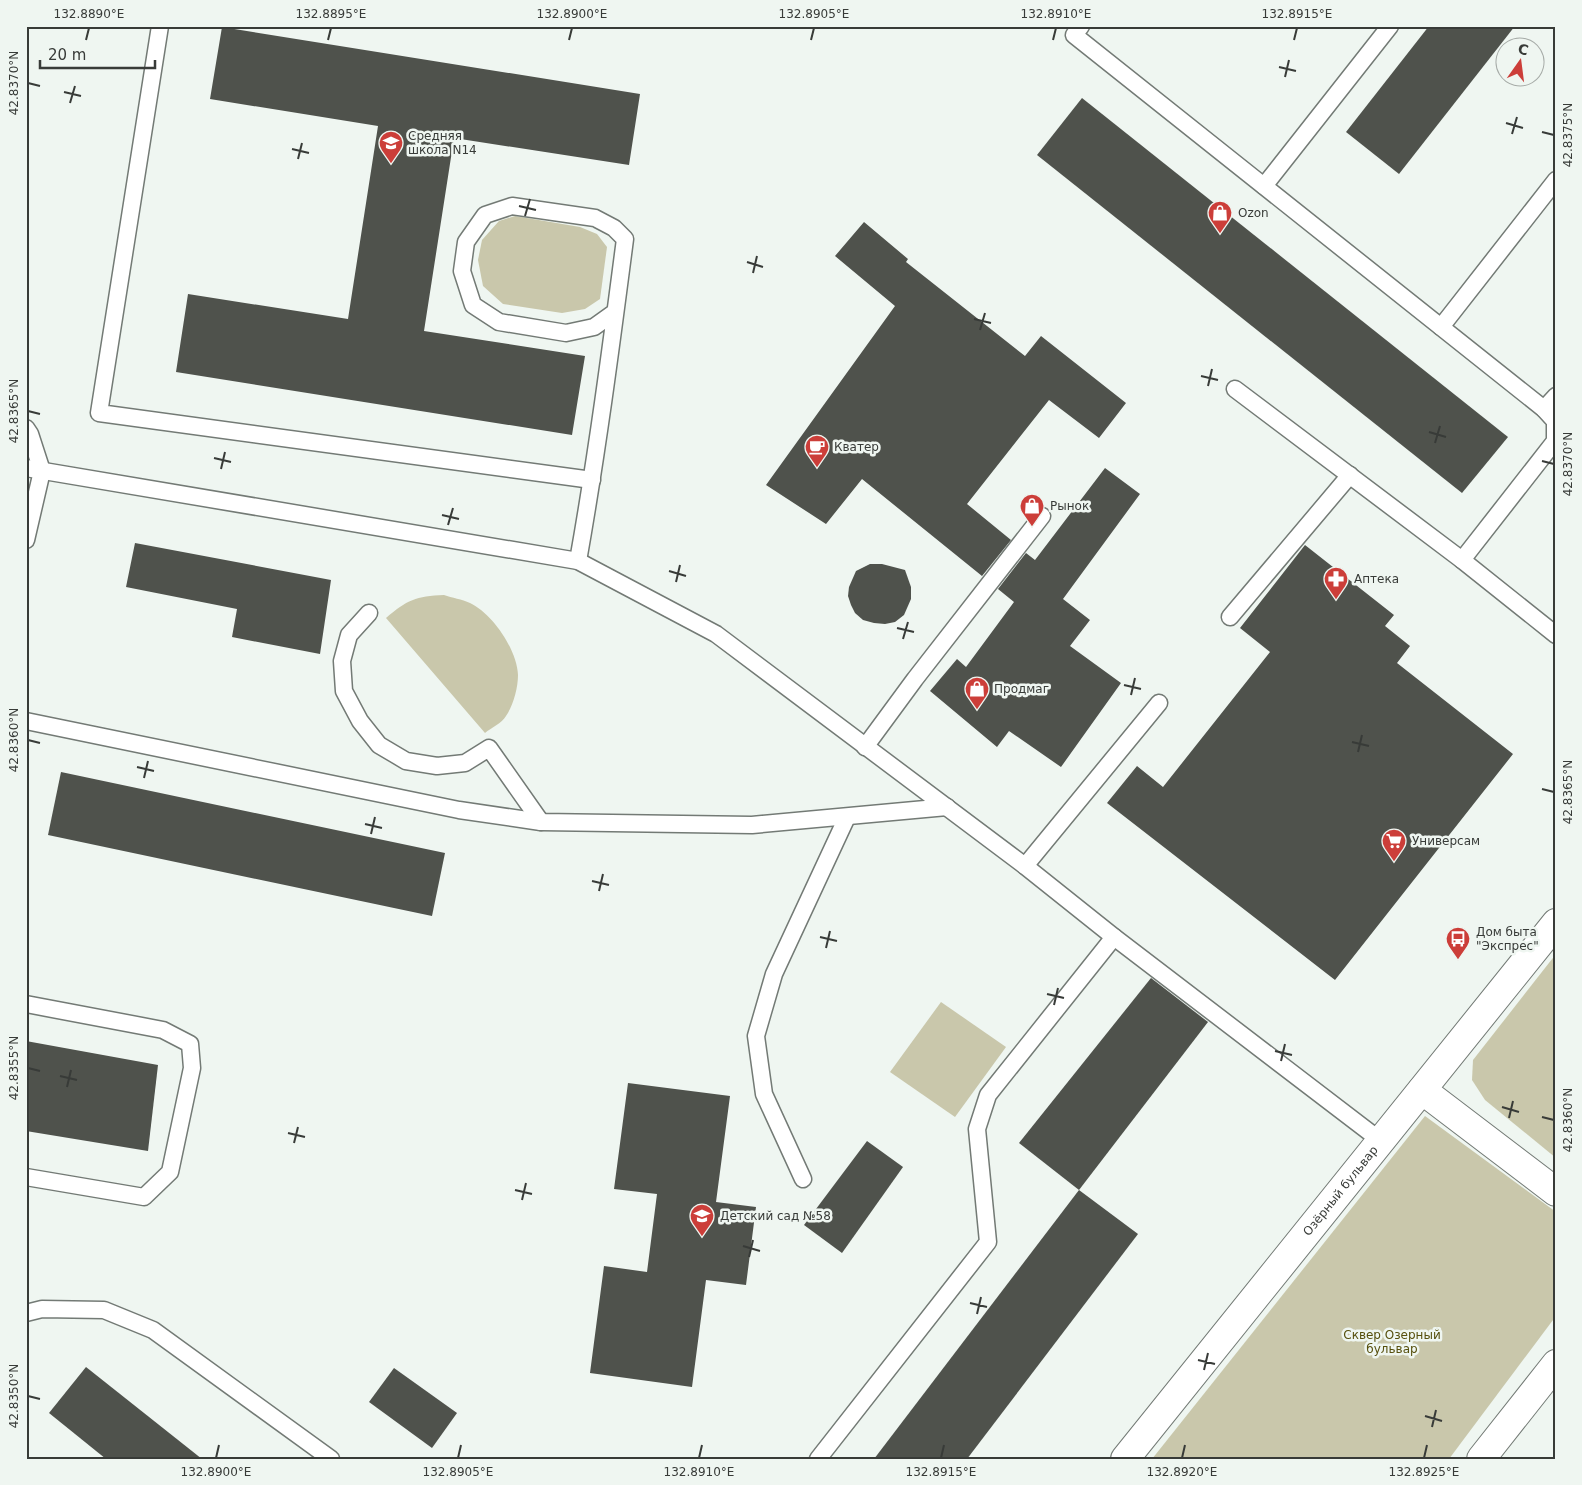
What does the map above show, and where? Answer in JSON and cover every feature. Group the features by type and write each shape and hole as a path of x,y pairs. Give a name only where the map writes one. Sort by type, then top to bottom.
{"street":[{"name":"Озёрный бульвар","path":"1125,1459 1556,923"},
{"path":"1422,1090 1556,1192"},
{"path":"1481,1459 1556,1364"}],"lane":[{"path":"160,26 99,413 592,480"},
{"path":"1081,26 1074,35 1544,409 1555,420 1555,441 1462,560"},
{"path":"1264,186 1390,26"},
{"path":"1441,327 1556,180"},
{"path":"578,561 592,480 615,312 624,239 614,228 595,218 512,206 485,215 466,242 462,271 473,305 500,322 566,333 594,328 615,312"},
{"path":"1235,389 1462,560 1556,635"},
{"path":"1544,409 1556,396"},
{"path":"26,428 30,434 34,470 26,540"},
{"path":"34,470 578,561 716,634 1025,866 1114,937 1381,1141"},
{"path":"1230,617 1350,475"},
{"path":"865,747 915,679 1042,516"},
{"path":"370,613 349,635 342,661 344,691 360,721 379,745 406,760 437,766 466,763 490,748 540,822"},
{"path":"1025,866 1159,703"},
{"path":"26,721 459,810 540,822 752,825 947,808"},
{"path":"803,1179 764,1094 756,1036 774,974 847,817"},
{"path":"818,1459 988,1242 977,1129 988,1095 1114,937"},
{"path":"26,1004 163,1030 190,1044 192,1068 170,1172 144,1197 26,1177"},
{"path":"26,1313 42,1309 104,1310 153,1330 331,1459"}],"green space":[{"path":"515,216 580,227 597,234 607,247 600,299 585,309 562,313 503,304 483,286 478,260 482,240 499,221"},
{"path":"444,595 464,600 487,615 508,644 517,665 517,685 511,707 502,721 485,733 386,618 412,600 426,596"},
{"path":"1556,954 1556,1158 1485,1100 1472,1080 1473,1060"},
{"path":"941,1002 1006,1047 955,1117 890,1072"},
{"name":"Сквер Озерный бульвар","path":"1425,1116 1556,1212 1556,1316 1449,1459 1152,1459"}],"building":[{"path":"1429,26 1515,26 1506,38 1494,38 1494,53 1399,174 1346,132"},
{"path":"222,27 640,94 629,165 454,138 424,331 585,356 572,435 176,372 188,294 348,319 378,126 210,99"},
{"path":"1082,98 1508,437 1462,493 1037,155"},
{"path":"864,222 908,259 906,262 1025,356 1041,336 1126,403 1099,438 1049,400 967,504 1011,540 982,576 862,479 826,524 766,485 895,306 835,256"},
{"path":"1105,468 1140,494 1063,599 1090,620 1070,646 1121,683 1061,767 1009,731 997,747 930,691 957,659 966,667 1014,602 998,589 1026,553 1035,560"},
{"path":"135,543 331,580 320,654 232,637 237,609 126,587"},
{"path":"1305,545 1394,615 1385,626 1410,646 1397,663 1513,754 1335,980 1107,803 1137,766 1163,787 1270,652 1240,628"},
{"path":"870,564 882,564 905,570 911,587 911,599 904,615 895,622 885,624 863,620 855,613 851,605 848,596 849,587 856,571"},
{"path":"61,772 445,853 432,916 48,835"},
{"path":"1151,978 1208,1022 1079,1190 1019,1143"},
{"path":"26,1041 158,1065 148,1151 26,1131"},
{"name":"Детский сад №58","path":"628,1083 730,1096 716,1202 756,1207 746,1285 706,1280 692,1387 590,1373 604,1266 647,1272 657,1194 614,1189"},
{"path":"867,1141 903,1167 842,1253 804,1225"},
{"path":"1079,1190 1138,1234 967,1459 874,1459"},
{"path":"86,1367 202,1459 106,1459 49,1413"},
{"path":"394,1368 457,1413 432,1448 369,1402"}],"place":[{"name":"Средняя школа N14","path":"391,164"},
{"name":"Ozon","path":"1220,234"},
{"name":"Кватер","path":"817,468"},
{"name":"Рынок","path":"1032,527"},
{"name":"Аптека","path":"1336,600"},
{"name":"Продмаг","path":"977,710"},
{"name":"Универсам","path":"1394,862"},
{"name":"Дом быта \"Экспрес\"","path":"1458,960"},
{"name":"Детский сад №58","path":"702,1237"}]}
